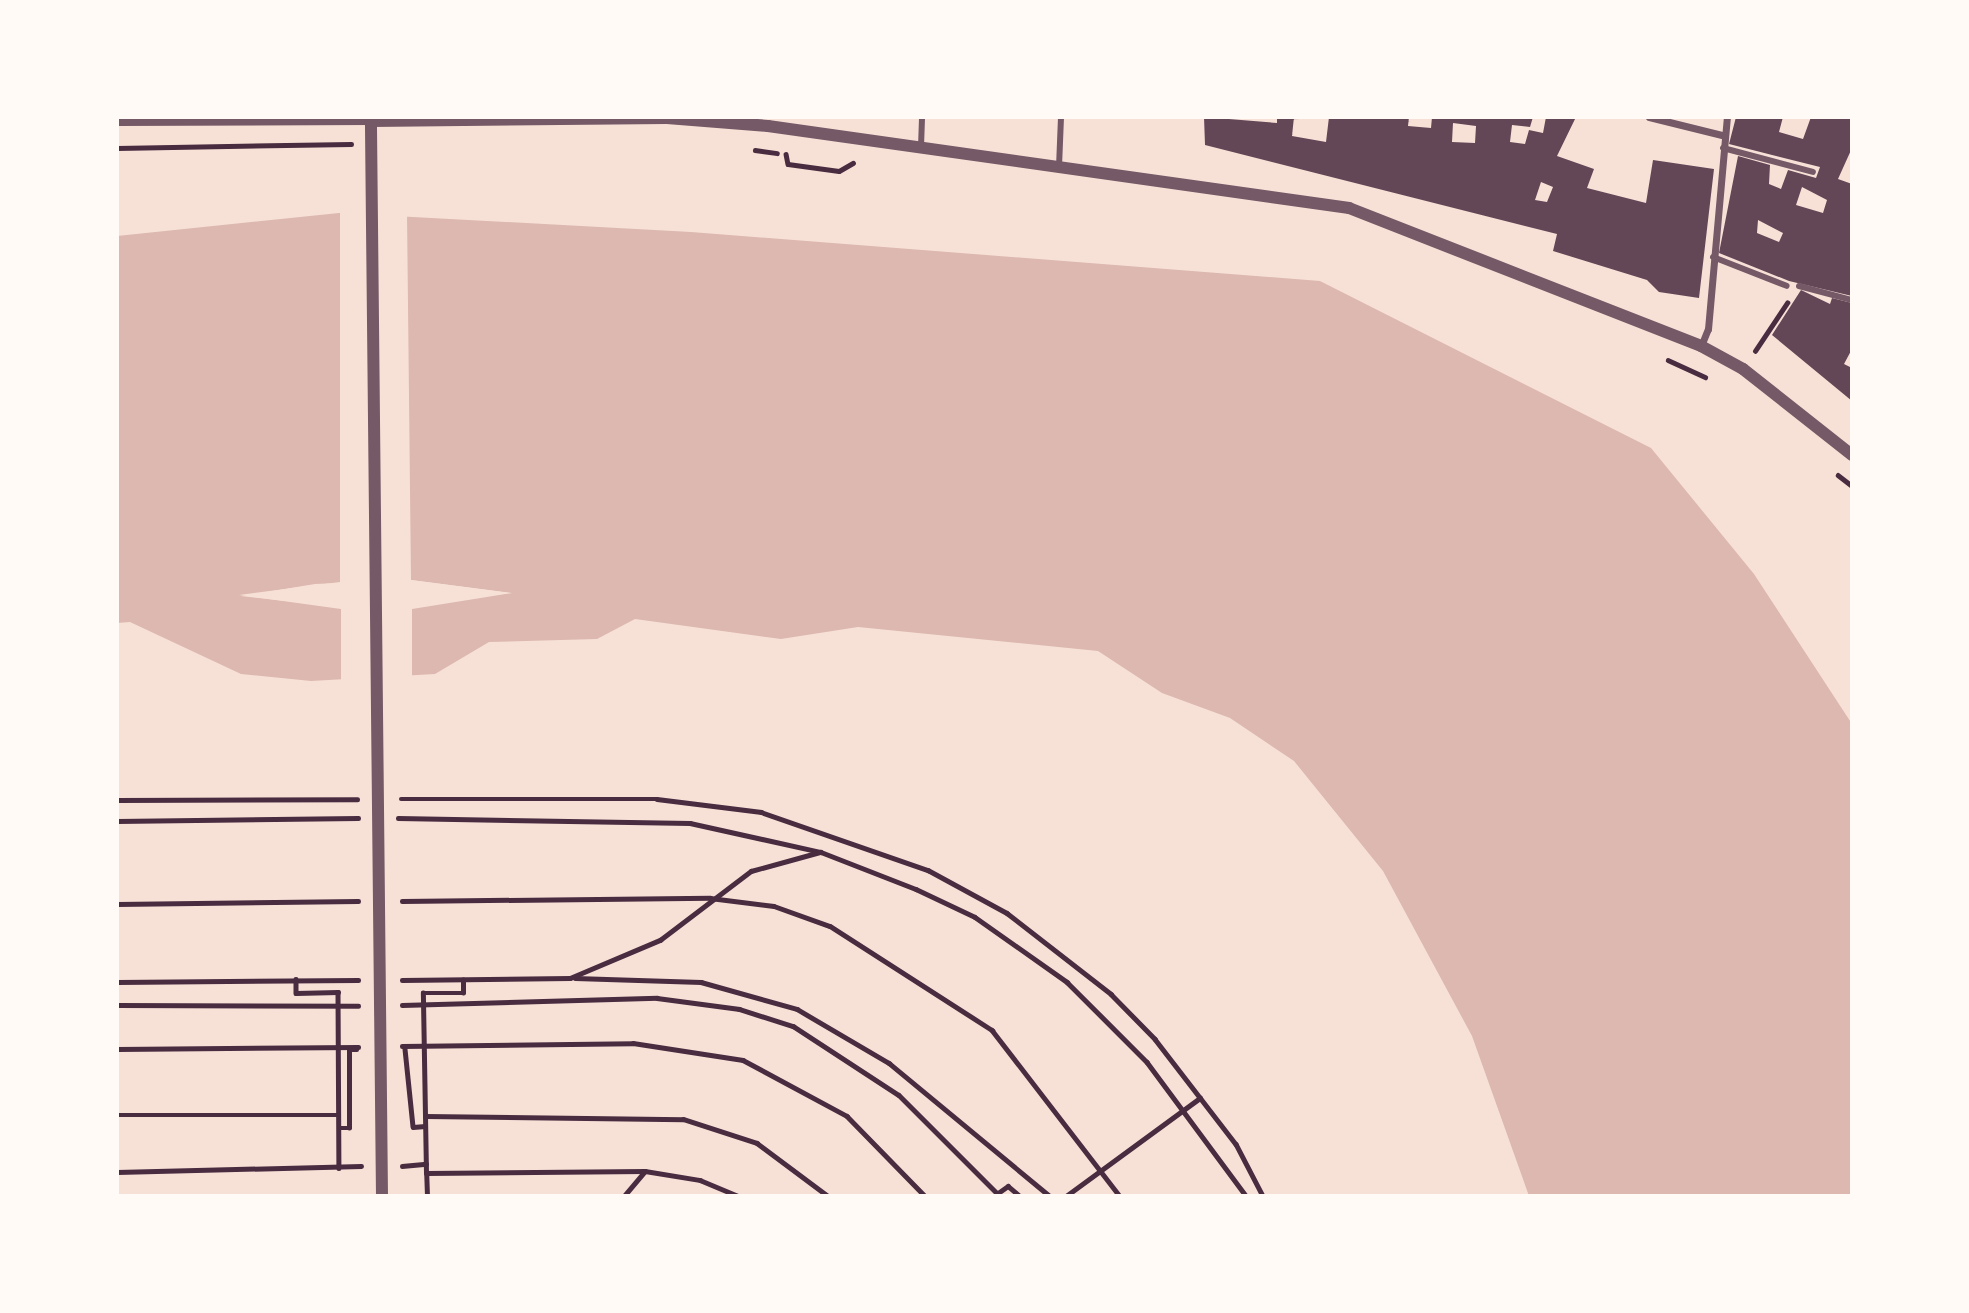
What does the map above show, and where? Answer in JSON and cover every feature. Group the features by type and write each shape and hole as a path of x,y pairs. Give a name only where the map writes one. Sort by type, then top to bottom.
{"street":[{"path":"920,151 922,117"},
{"path":"1059,167 1061,117"},
{"path":"1650,117 1722,135"},
{"path":"1700,346 1708,329 1722,135 1727,117"},
{"path":"117,122 667,118 768,126 920,151 1059,167 1349,208 1700,346 1743,369 1852,454"},
{"path":"369,119 372,161 384,1043 382,1196"},
{"path":"1723,148 1813,172"},
{"path":"1713,257 1787,286"},
{"path":"1799,286 1852,300"}],"path":[{"path":"117,148 371,144"},
{"path":"740,149 789,154 788,164 813,168 839,171 848,162 862,164"},
{"path":"1752,355 1799,286"},
{"path":"1659,356 1718,383"},
{"path":"1831,469 1852,486"},
{"path":"117,800 366,799"},
{"path":"393,799 657,799 761,812 868,844 971,891 1059,950 1155,1039 1236,1144 1263,1196"},
{"path":"117,821 367,818"},
{"path":"381,818 690,823 821,852 916,889 1028,950 1106,1018 1185,1110 1246,1196"},
{"path":"570,978 640,952 710,898 751,871 821,852"},
{"path":"393,901 710,898 774,906 830,926 992,1030 1120,1196"},
{"path":"117,904 365,901"},
{"path":"393,979 570,978 701,982 797,1009 889,1063 1050,1196"},
{"path":"117,1172 339,1168 338,992 296,993 296,979"},
{"path":"117,982 366,979"},
{"path":"427,1196 423,993 463,993 463,980"},
{"path":"386,1005 657,998 738,1009 793,1026 899,1096 999,1194 1008,1186 1020,1196"},
{"path":"117,1005 374,1005"},
{"path":"384,1043 424,1046 634,1043 743,1060 813,1092 847,1116 925,1196"},
{"path":"117,1049 360,1048 349,1050 349,1128 339,1128"},
{"path":"403,1049 409,1048 413,1126 425,1126"},
{"path":"1066,1196 1200,1098"},
{"path":"117,1115 338,1115"},
{"path":"425,1115 683,1119 757,1143 828,1196"},
{"path":"426,1173 645,1171 700,1180 738,1196"},
{"path":"624,1196 645,1171"}],"shaded area":[{"path":"339,213 691,232 1320,281 1651,448 1754,574 1852,724 1852,1196 1529,1196 1472,1036 1383,871 1294,761 1230,718 1162,693 1098,651 858,627 781,639 635,619 597,639 489,642 435,674 311,681 241,674 130,622 117,623 117,236","holes":["411,580 510,593 377,611 241,596 315,584"]}],"pier":[{"path":"340,210 407,213 411,580 512,593 412,609 412,679 341,683 341,609 239,595 340,582","holes":["374,583 494,593 377,607 257,595"]}],"building":[{"path":"1204,117 1277,123 1277,117 1294,117 1292,136 1326,142 1329,117 1409,117 1408,126 1431,128 1432,117 1533,117 1530,127 1512,125 1510,142 1525,144 1529,130 1543,133 1546,117 1576,117 1557,156 1594,169 1587,188 1646,203 1653,160 1714,169 1699,298 1659,292 1647,280 1553,251 1557,234 1205,145","holes":["1453,123 1476,126 1475,143 1452,142","1541,182 1553,187 1547,202 1535,200"]},
{"path":"1736,117 1783,117 1779,132 1803,139 1811,117 1852,117 1852,148 1838,179 1852,184 1852,296 1789,281 1719,253 1738,156 1770,165 1769,184 1781,189 1788,170 1816,178 1820,167 1729,144","holes":["1802,187 1827,200 1823,213 1796,205","1758,220 1783,233 1779,242 1757,233"]},
{"path":"1801,290 1830,304 1832,298 1852,303 1852,349 1844,364 1852,368 1852,401 1772,335"}]}
